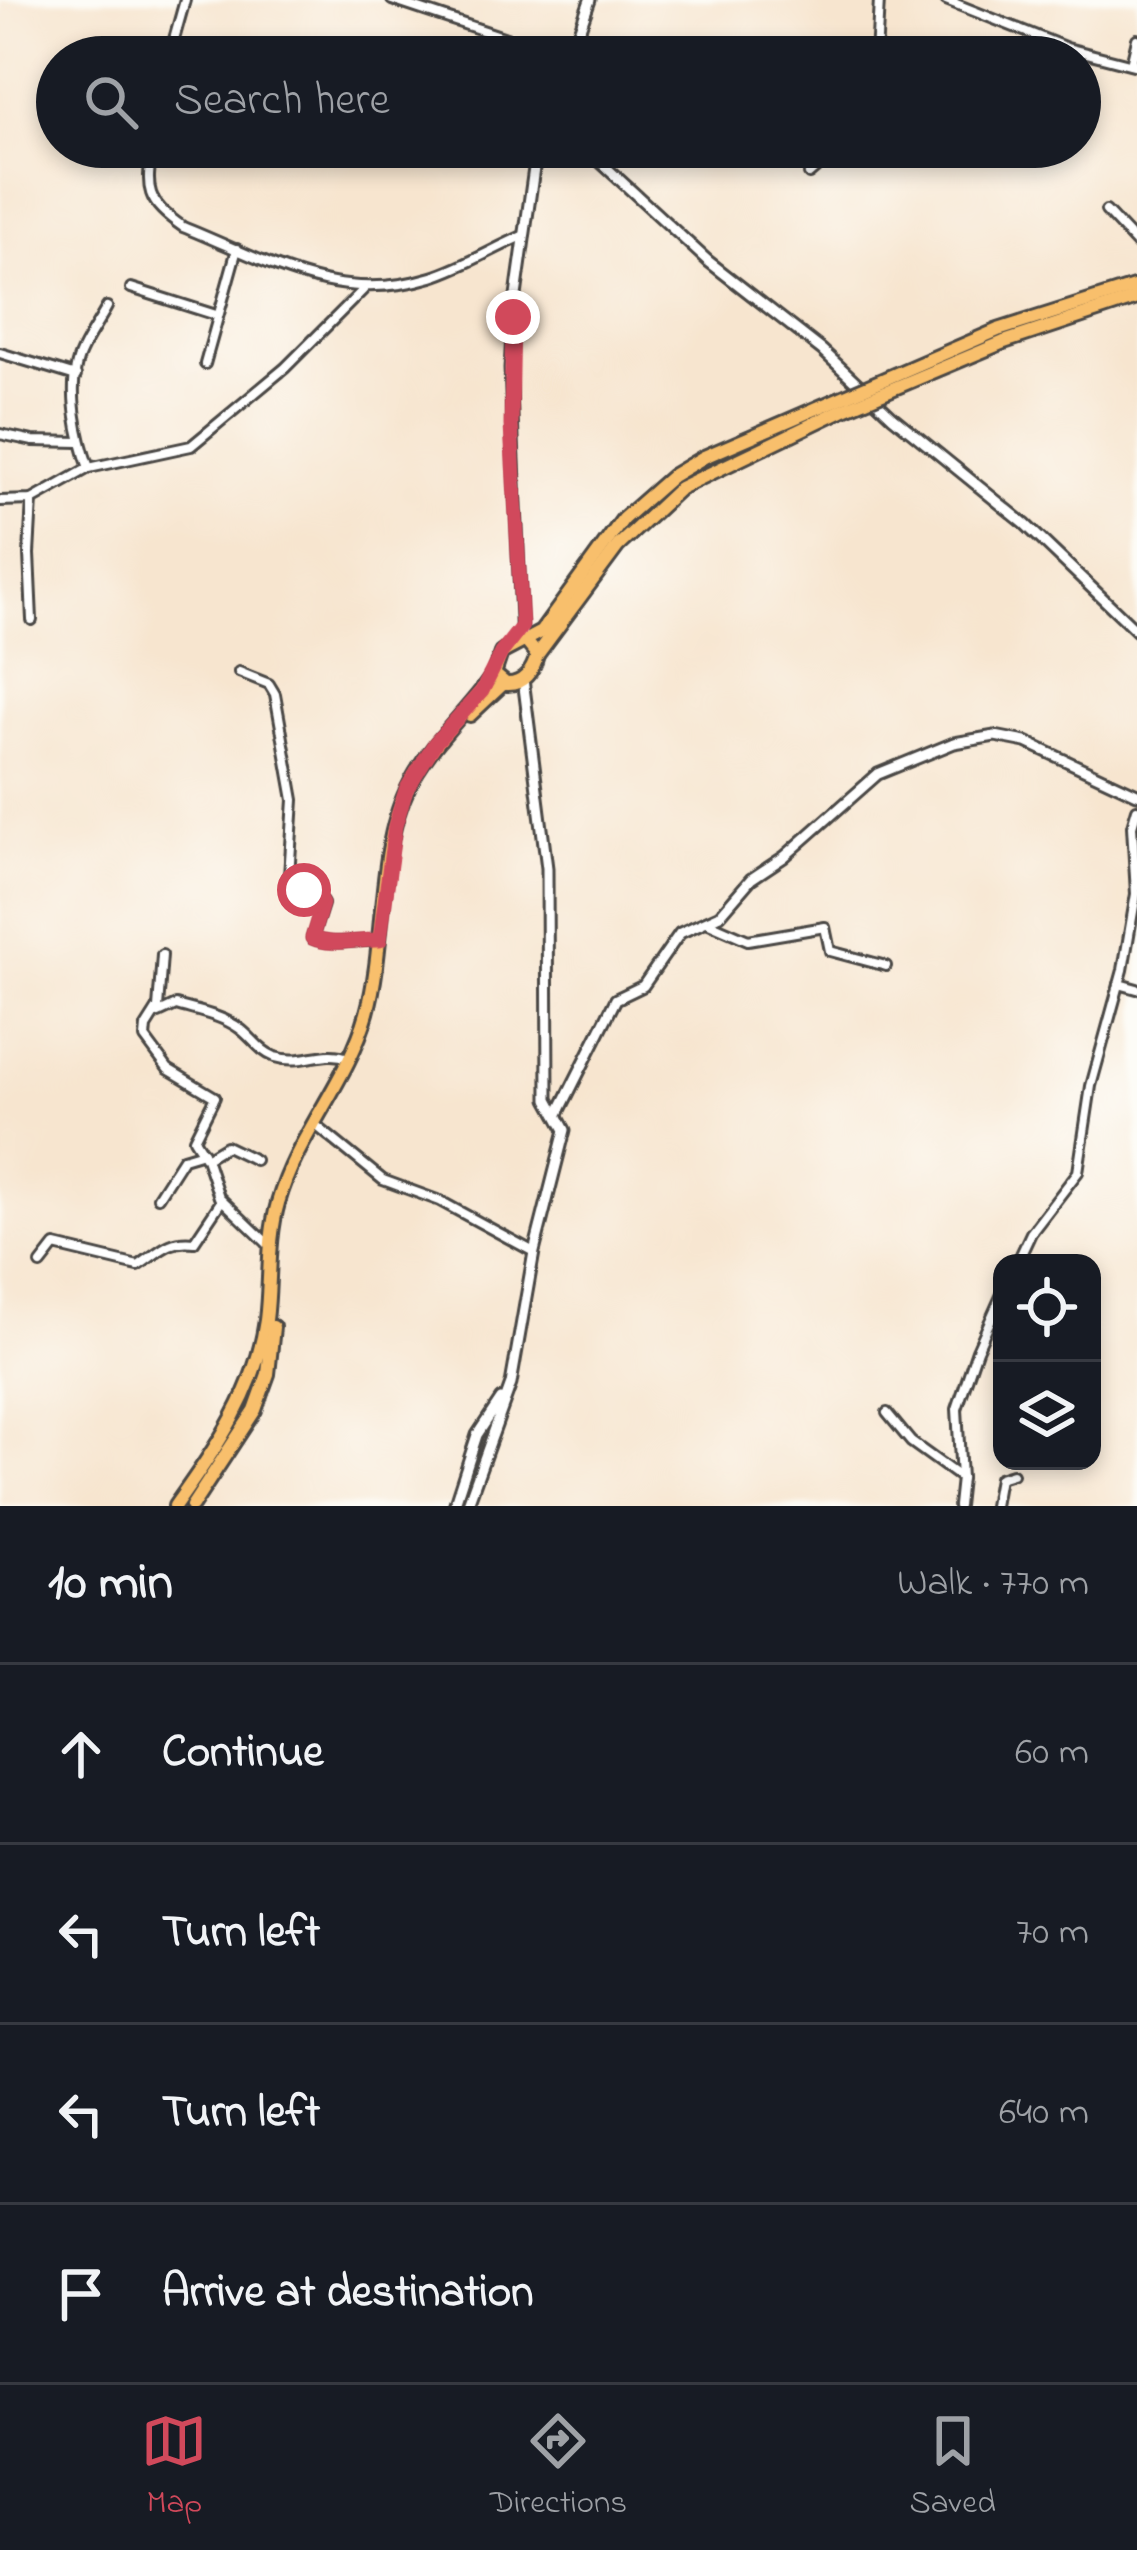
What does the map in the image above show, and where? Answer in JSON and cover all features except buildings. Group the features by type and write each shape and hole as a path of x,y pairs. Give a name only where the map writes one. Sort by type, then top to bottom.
{"main road":[{"path":"175,1506 241,1406 263,1338 278,1200 367,1016 395,826 406,790 435,743 537,655 618,546 704,457 1137,286"},
{"path":"1001,336 1137,298"},
{"path":"508,680 505,649 523,636 541,632 623,519 676,482"},
{"path":"523,636 537,655"},
{"path":"192,1506 232,1450 255,1410 268,1374 280,1220 297,1168 355,1060 372,1017 402,828 414,792 440,748 508,680"}],"street":[{"path":"175,36 185,0"},
{"path":"392,0 502,36"},
{"path":"575,36 590,0"},
{"path":"877,36 879,0"},
{"path":"946,0 1037,36"},
{"path":"1101,57 1134,65 1137,39"},
{"path":"149,168 152,200 183,227 325,284 364,289 436,276 526,235"},
{"path":"523,636 510,369 534,168"},
{"path":"607,168 708,261 822,350 893,417 1025,524 1137,628"},
{"path":"809,174 816,168"},
{"path":"1106,212 1132,229 1137,244"},
{"path":"205,364 237,249"},
{"path":"131,288 216,315"},
{"path":"0,501 32,500 89,468 170,452 208,435 285,368 364,289"},
{"path":"89,468 80,442 76,376 78,360 107,308"},
{"path":"0,353 76,376"},
{"path":"0,434 33,441 80,442"},
{"path":"32,500 28,554 32,620"},
{"path":"239,672 269,684 275,694 294,800 290,876 304,890 316,893 322,904 312,938 334,943 380,940"},
{"path":"508,680 529,710 547,868 548,1099 566,1130"},
{"path":"467,1506 511,1384 534,1252 566,1130 557,1114 616,999 643,986 680,933 721,915 751,879 784,857 878,774 954,743 982,736 1026,742 1137,794"},
{"path":"1021,1254 1031,1233 1078,1172 1091,1086 1133,936 1132,826 1137,809"},
{"path":"709,923 748,940 825,927 830,951 886,966"},
{"path":"162,956 158,1008 146,1027 148,1047 171,1071 215,1096 194,1134 222,1200 270,1245"},
{"path":"1119,984 1137,989"},
{"path":"153,1018 176,1005 229,1022 271,1056 298,1063 323,1055 349,1058"},
{"path":"318,1127 383,1180 440,1201 534,1252"},
{"path":"158,1197 183,1158 226,1146 255,1160"},
{"path":"40,1264 55,1246 138,1266 161,1248 200,1238 222,1200"},
{"path":"958,1506 957,1409 993,1313"},
{"path":"454,1506 477,1435 511,1384"},
{"path":"887,1413 911,1442 961,1478"},
{"path":"994,1506 999,1478 1012,1474"}],"route":[{"path":"304,890 321,898 312,938 334,943 380,940 395,826 406,790 435,743 482,691 494,674 496,661 522,626 511,425 513,317"}]}
